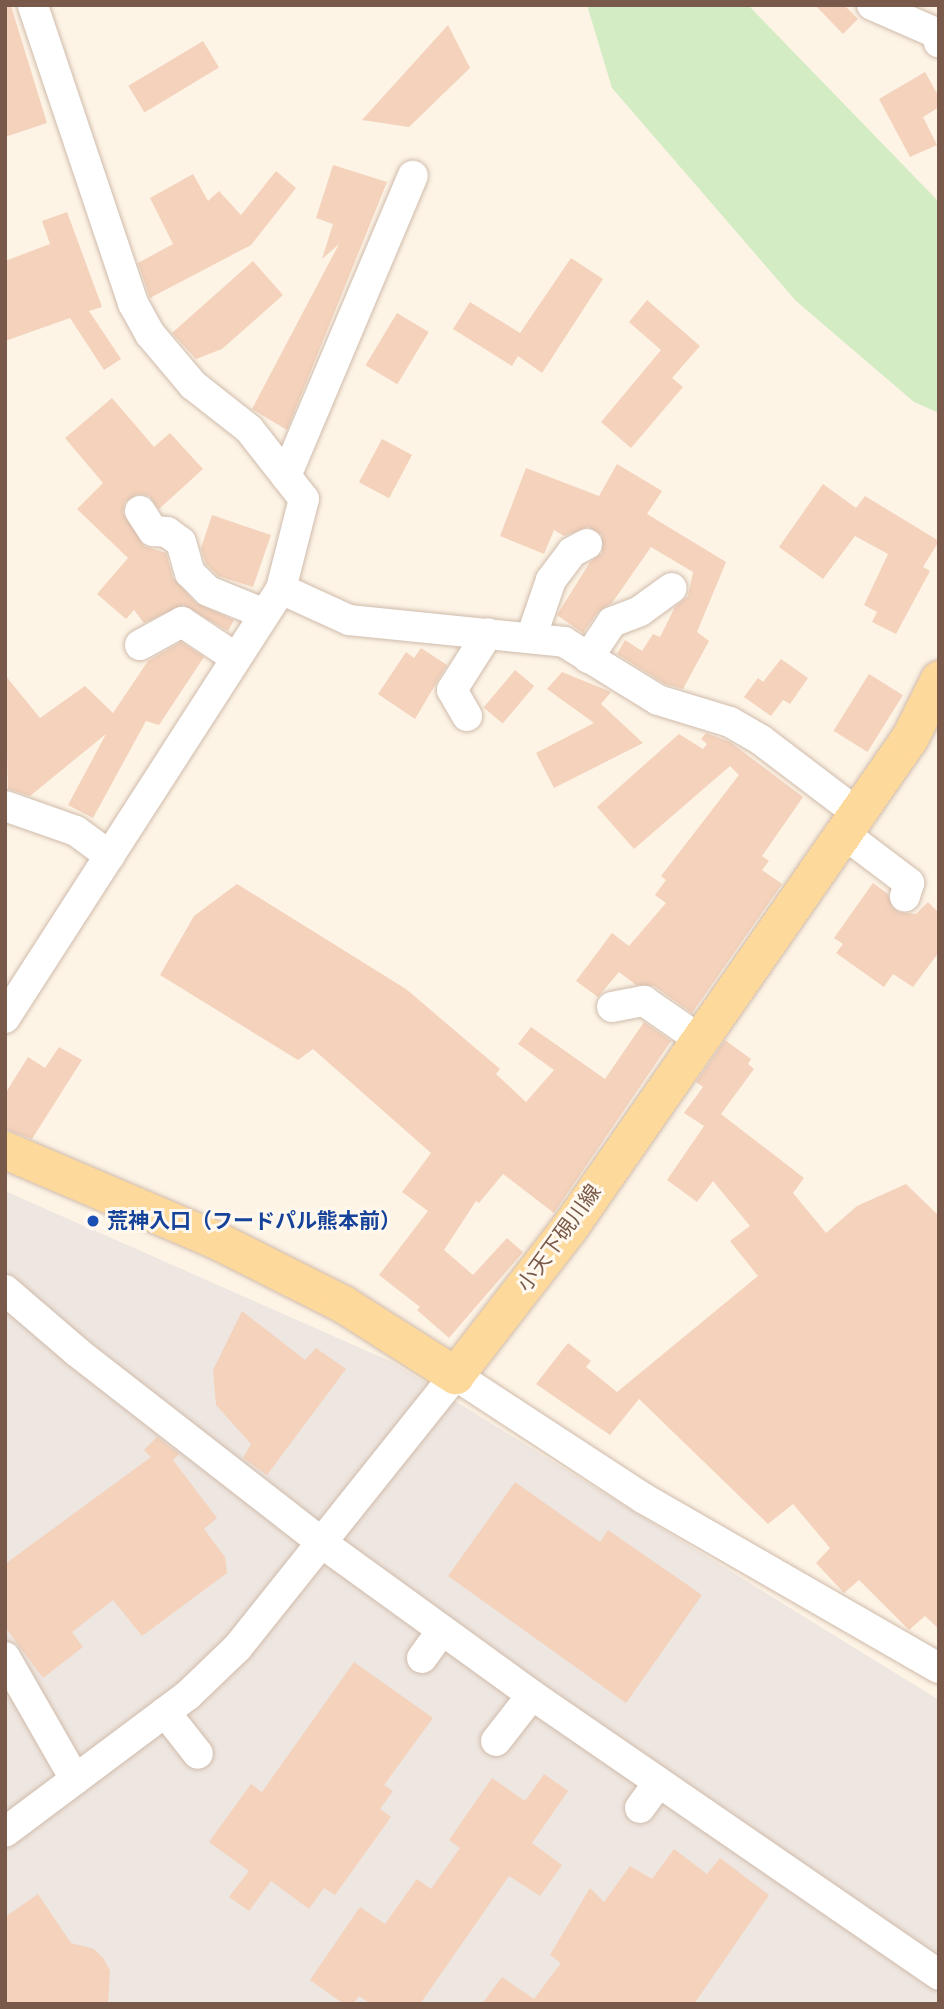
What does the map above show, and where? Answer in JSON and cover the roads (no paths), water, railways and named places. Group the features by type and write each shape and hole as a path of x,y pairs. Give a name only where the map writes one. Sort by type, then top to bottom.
{"main road":[{"name":"小天下硯川線","path":"455,1375 568,1229 910,737 938,681"},
{"path":"5,1150 218,1241 343,1304 455,1375"}],"street":[{"path":"5,1018 273,601 304,499 249,429 193,385 150,334 134,303 33,5"},
{"path":"872,5 936,33 939,43"},
{"path":"286,476 413,176"},
{"path":"140,511 153,531 167,532 181,542 190,573 208,591 273,601 349,620 564,642 658,700 730,722 761,740 850,822 909,883 905,896"},
{"path":"531,638 551,580 572,552 587,544"},
{"path":"588,658 611,622 640,611 672,589"},
{"path":"140,645 182,622 236,658"},
{"path":"467,716 452,690 488,633"},
{"path":"5,806 76,831 110,856"},
{"path":"612,1007 644,1000 699,1039"},
{"path":"5,1290 77,1352 322,1542 532,1695 939,1975"},
{"path":"5,1832 165,1712 238,1647 455,1375 643,1498 939,1668"},
{"path":"422,1658 442,1630"},
{"path":"5,1657 35,1716 75,1779"},
{"path":"496,1741 532,1695"},
{"path":"165,1712 198,1754"},
{"path":"640,1808 659,1783"}],"place":[{"name":"荒神入口（フードパル熊本前）","path":"93,1221"}]}
